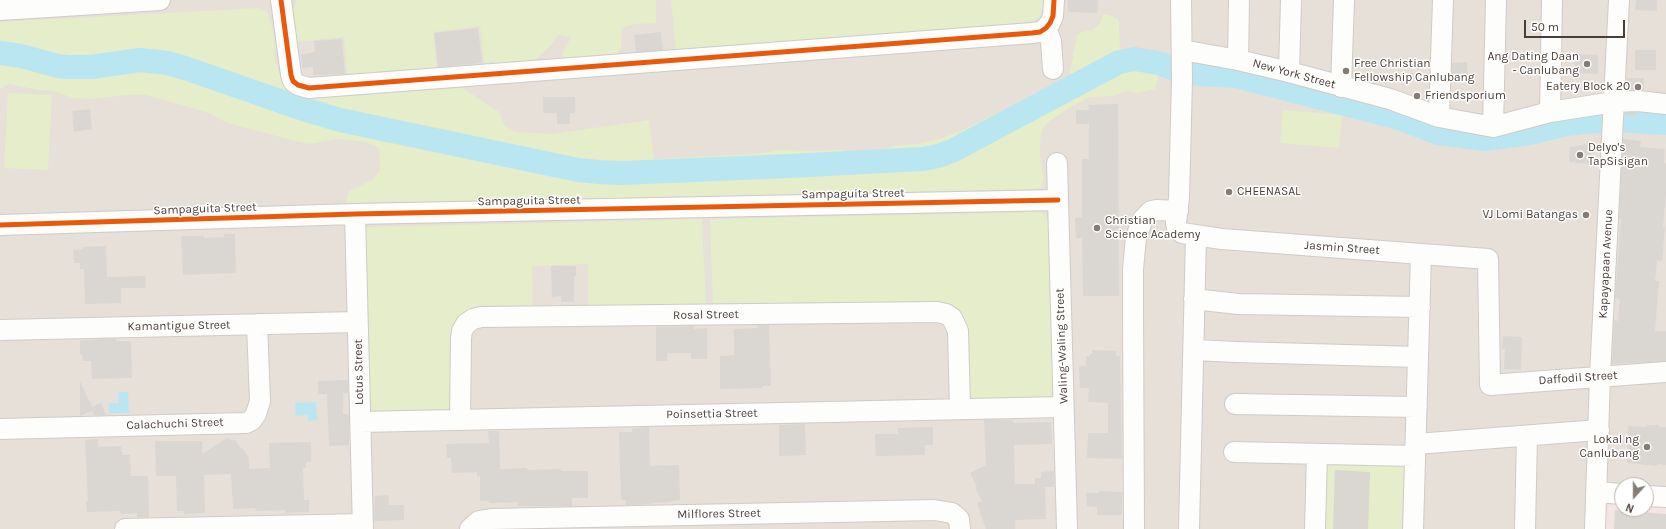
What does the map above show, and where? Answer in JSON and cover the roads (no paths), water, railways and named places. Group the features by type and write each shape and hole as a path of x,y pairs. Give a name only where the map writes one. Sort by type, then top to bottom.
{"street":[{"path":"4,6 160,0"},
{"path":"281,0 291,75 298,85 309,88 1032,34 1040,32 1050,23 1053,16 1054,0"},
{"path":"1134,529 1133,269 1136,238 1143,219 1151,211 1178,211 1181,0"},
{"path":"1238,60 1239,0"},
{"path":"1289,72 1291,0"},
{"path":"1341,87 1344,0"},
{"path":"1439,117 1443,0"},
{"path":"1493,127 1496,0"},
{"path":"1550,112 1552,0"},
{"name":"Kapayapaan Avenue","path":"1595,529 1600,376 1614,114 1618,0"},
{"path":"1046,28 1051,41 1053,69"},
{"name":"New York Street","path":"1181,64 1238,60 1390,99 1439,117 1493,127 1550,112 1614,114 1638,101 1666,104"},
{"name":"Waling-Waling Street","path":"1057,163 1067,529"},
{"name":"Sampaguita Street","path":"0,225 355,214 1058,200"},
{"name":"Jasmin Street","path":"1178,211 1176,223 1179,231 1196,236 1488,259 1490,385"},
{"name":"Lotus Street","path":"355,214 363,526"},
{"path":"1189,529 1196,236"},
{"path":"1413,529 1421,254"},
{"path":"1194,298 1238,304 1420,307"},
{"name":"Rosal Street","path":"460,420 460,338 466,324 481,317 937,312 946,314 952,318 958,331 960,409"},
{"name":"Kamantigue Street","path":"0,330 358,322"},
{"name":"Calachuchi Street","path":"0,429 246,423 252,420 256,414 260,402 257,324"},
{"path":"1194,350 1418,357"},
{"name":"Daffodil Street","path":"1490,385 1666,372"},
{"path":"1235,404 1417,407"},
{"name":"Poinsettia Street","path":"360,422 1063,407"},
{"path":"1234,452 1317,454 1415,450 1527,436 1599,430"},
{"path":"1525,529 1527,436"},
{"path":"1315,529 1317,454"},
{"path":"1597,492 1614,493"},
{"path":"1654,496 1666,497"},
{"name":"Milflores Street","path":"470,529 479,520 491,519 934,510 952,513 959,519 960,529"},
{"path":"125,529 363,526"}],"water":[{"path":"118,392 128,392 129,413 109,413 109,403 119,403"},
{"path":"316,402 317,420 308,421 308,415 296,416 295,403"}],"waterway":[{"path":"0,53 21,56 58,66 68,67 91,67 140,60 168,63 340,120 578,170 622,173 923,159 938,156 952,151 1119,62 1135,59 1158,63 1186,73 1235,76 1399,118 1438,133 1485,139 1529,133 1567,124 1584,122 1613,120 1666,123"}],"place":[{"name":"Ang Dating Daan - Canlubang","path":"1587,64"},
{"name":"Free Christian Fellowship Canlubang","path":"1346,71"},
{"name":"Eatery Block 20","path":"1638,87"},
{"name":"Friendsporium","path":"1417,96"},
{"name":"Delyo's TapSisigan","path":"1580,155"},
{"name":"CHEENASAL","path":"1229,192"},
{"name":"VJ Lomi Batangas","path":"1586,215"},
{"name":"Christian Science Academy","path":"1097,228"},
{"name":"Lokal ng Canlubang","path":"1647,447"}]}
